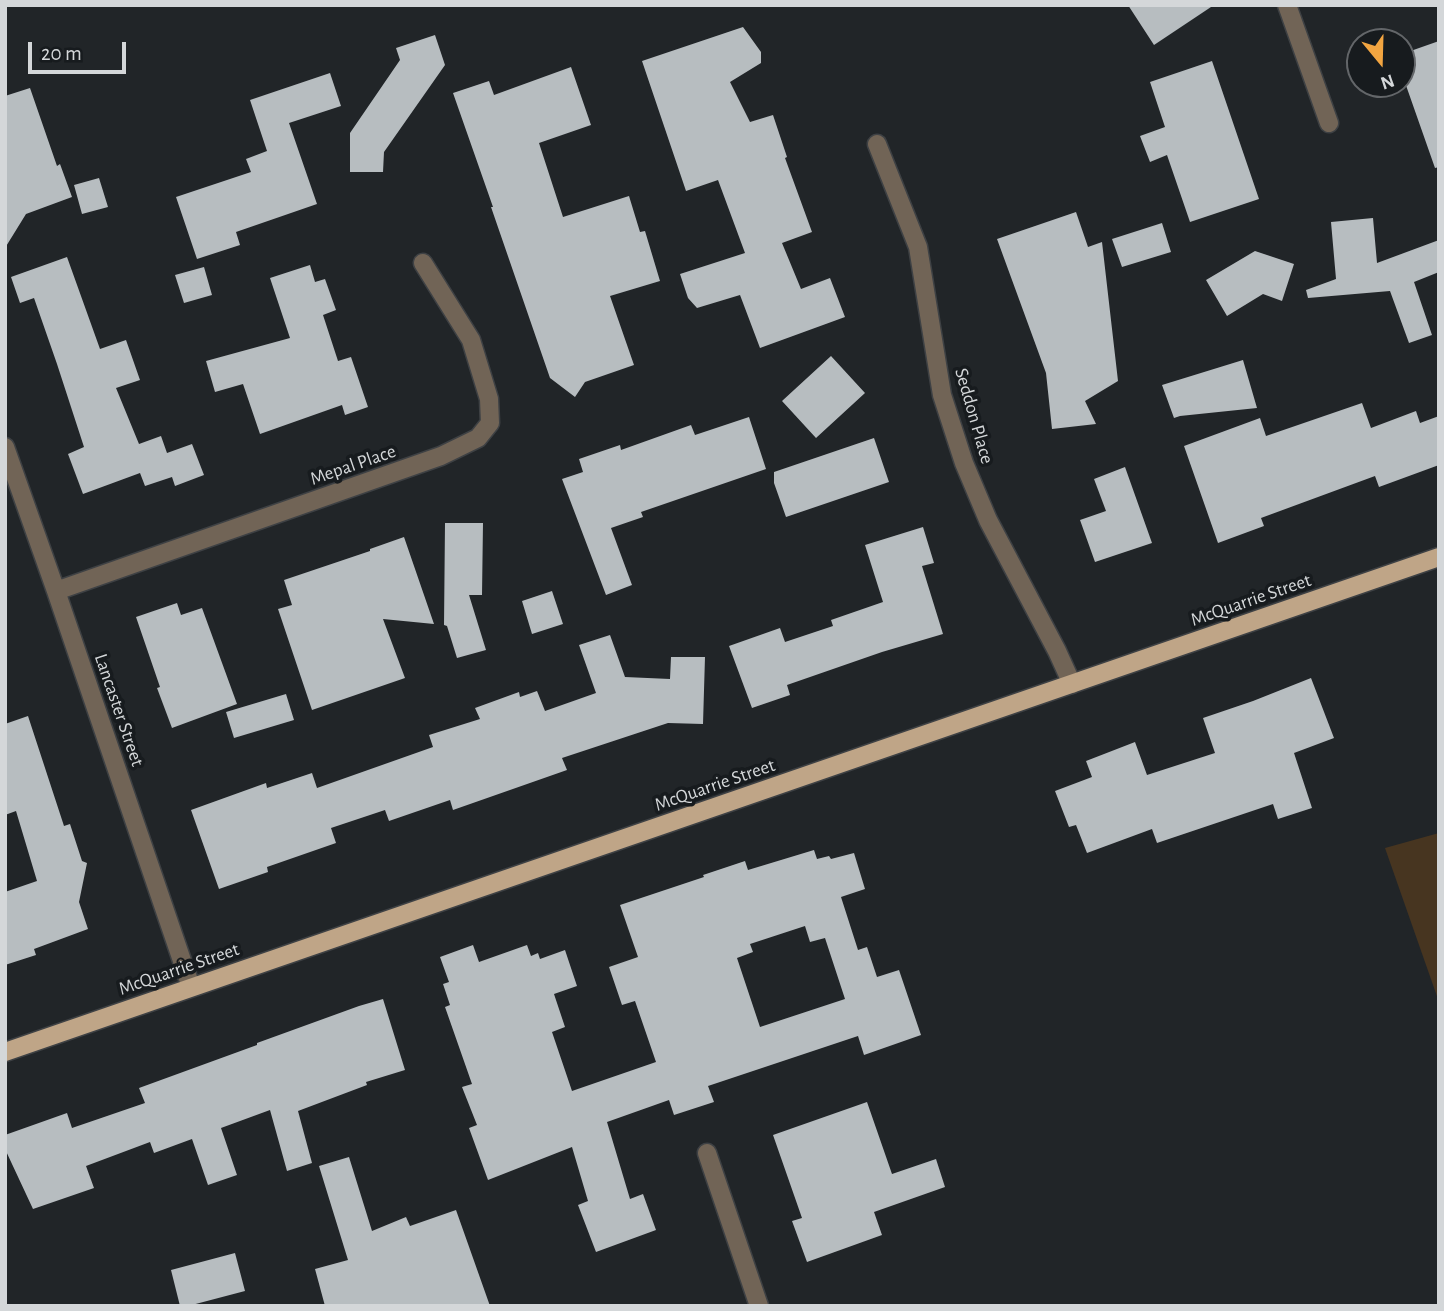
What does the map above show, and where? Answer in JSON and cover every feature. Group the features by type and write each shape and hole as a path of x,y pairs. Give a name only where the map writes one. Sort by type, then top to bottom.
{"main road":[{"name":"McQuarrie Street","path":"5,1052 1439,557"}],"street":[{"path":"1287,5 1329,123"},
{"name":"Seddon Place","path":"877,144 918,247 942,395 964,463 988,520 1058,652 1072,684"},
{"name":"Mepal Place","path":"56,591 441,456 478,438 490,423 489,399 471,340 423,263"},
{"name":"Lancaster Street","path":"5,447 191,987"},
{"path":"707,1153 759,1306"}],"shaded area":[{"path":"1439,833 1439,1002 1385,848"}],"building":[{"path":"1128,5 1214,5 1154,45"},
{"path":"743,27 761,52 761,63 730,82 750,122 773,115 787,157 785,158 812,232 782,243 801,289 830,278 845,317 760,348 740,295 697,308 688,298 680,274 745,253 718,180 686,191 642,61"},
{"path":"435,35 445,65 384,152 383,172 350,172 350,133 400,60 396,48"},
{"path":"1439,41 1439,167 1435,168 1410,98 1416,98 1416,49"},
{"path":"1212,61 1259,199 1190,222 1167,155 1150,162 1140,136 1165,127 1150,82"},
{"path":"571,67 591,125 539,143 563,217 629,196 640,232 645,231 660,281 610,296 634,365 585,382 575,397 550,378 453,93 489,81 494,95"},
{"path":"330,73 341,106 289,123 317,204 236,232 240,245 197,259 176,197 251,172 246,159 267,151 250,100"},
{"path":"30,88 57,166 60,164 72,197 26,214 5,248 5,96"},
{"path":"99,178 108,207 82,214 74,185"},
{"path":"1076,212 1088,247 1102,242 1118,381 1085,401 1096,424 1052,429 1046,373 997,239"},
{"path":"1373,218 1377,263 1439,240 1439,272 1414,282 1432,335 1409,343 1390,291 1308,298 1306,290 1336,279 1331,222"},
{"path":"1162,223 1171,252 1122,267 1112,239"},
{"path":"1255,251 1294,264 1282,301 1263,294 1227,316 1206,280"},
{"path":"67,257 100,349 126,340 140,380 116,388 139,444 161,436 167,453 192,444 204,475 175,486 172,477 145,486 140,473 83,494 68,454 84,447 57,364 34,298 20,303 11,277"},
{"path":"310,265 315,282 325,279 336,310 323,315 338,361 351,357 368,407 345,415 342,405 260,434 243,384 215,392 206,361 290,338 270,278"},
{"path":"204,267 212,295 184,303 175,275"},
{"path":"831,356 865,393 816,438 782,401"},
{"path":"1243,360 1257,408 1174,418 1162,385"},
{"path":"1362,403 1371,428 1416,411 1420,423 1439,416 1439,465 1379,487 1375,476 1261,518 1264,526 1218,543 1184,446 1260,418 1266,436"},
{"path":"749,417 766,469 641,512 643,517 611,528 632,585 606,595 562,479 583,472 579,459 620,445 621,450 691,425 695,435"},
{"path":"874,438 889,482 786,517 774,483 774,472"},
{"path":"1125,467 1152,543 1095,562 1080,520 1106,511 1094,479"},
{"path":"445,523 483,523 482,595 469,595 486,650 457,658 447,626 444,625"},
{"path":"923,527 934,563 922,566 943,634 787,685 790,695 752,708 729,646 780,628 785,642 833,626 831,620 883,602 865,545"},
{"path":"404,537 434,624 383,619 405,678 312,710 278,609 292,605 284,580"},
{"path":"552,591 563,624 532,634 522,601"},
{"path":"177,603 181,615 202,608 237,704 172,728 136,617"},
{"path":"610,635 625,677 670,679 671,657 705,657 703,724 668,723 562,758 567,770 453,810 450,800 389,821 385,810 331,828 336,843 267,867 268,872 219,889 191,810 266,783 267,788 312,773 317,788 433,747 429,735 480,719 475,708 519,692 520,697 537,691 545,711 596,693 579,645"},
{"path":"1311,678 1334,738 1294,753 1312,808 1278,819 1273,804 1157,843 1152,829 1087,853 1076,825 1069,827 1055,791 1092,777 1086,761 1135,742 1147,775 1215,753 1203,718"},
{"path":"286,694 294,720 234,738 226,712"},
{"path":"28,716 64,826 70,824 82,861 87,863 79,902 88,929 34,949 36,955 5,965 5,892 37,881 16,811 5,815 5,724"},
{"path":"814,850 817,859 829,856 831,859 854,853 865,889 841,897 858,950 867,947 877,977 899,970 921,1035 864,1055 858,1036 708,1086 714,1102 674,1115 669,1100 607,1122 630,1199 643,1194 656,1230 596,1252 578,1205 588,1201 572,1147 488,1180 469,1128 477,1125 462,1087 472,1084 445,1007 450,1005 443,984 449,982 440,957 473,945 479,962 527,945 531,956 538,953 540,959 565,950 577,986 554,994 565,1027 552,1032 572,1091 656,1062 635,1001 622,1005 609,967 638,957 620,905 745,861 748,870","holes":["805,926 810,942 825,938 845,999 760,1027 737,958 753,952 750,944"]},
{"path":"383,999 405,1070 366,1082 367,1085 298,1111 312,1163 287,1171 270,1110 221,1128 237,1175 208,1185 192,1139 154,1153 150,1142 86,1166 94,1188 33,1209 5,1149 5,1135 67,1113 72,1128 145,1103 139,1088"},
{"path":"867,1102 892,1174 936,1159 945,1187 874,1212 882,1235 807,1262 792,1221 802,1218 773,1135"},
{"path":"349,1157 372,1231 406,1217 410,1226 456,1210 490,1306 325,1306 315,1269 348,1260 319,1166"},
{"path":"235,1253 245,1291 180,1306 171,1270"}]}
